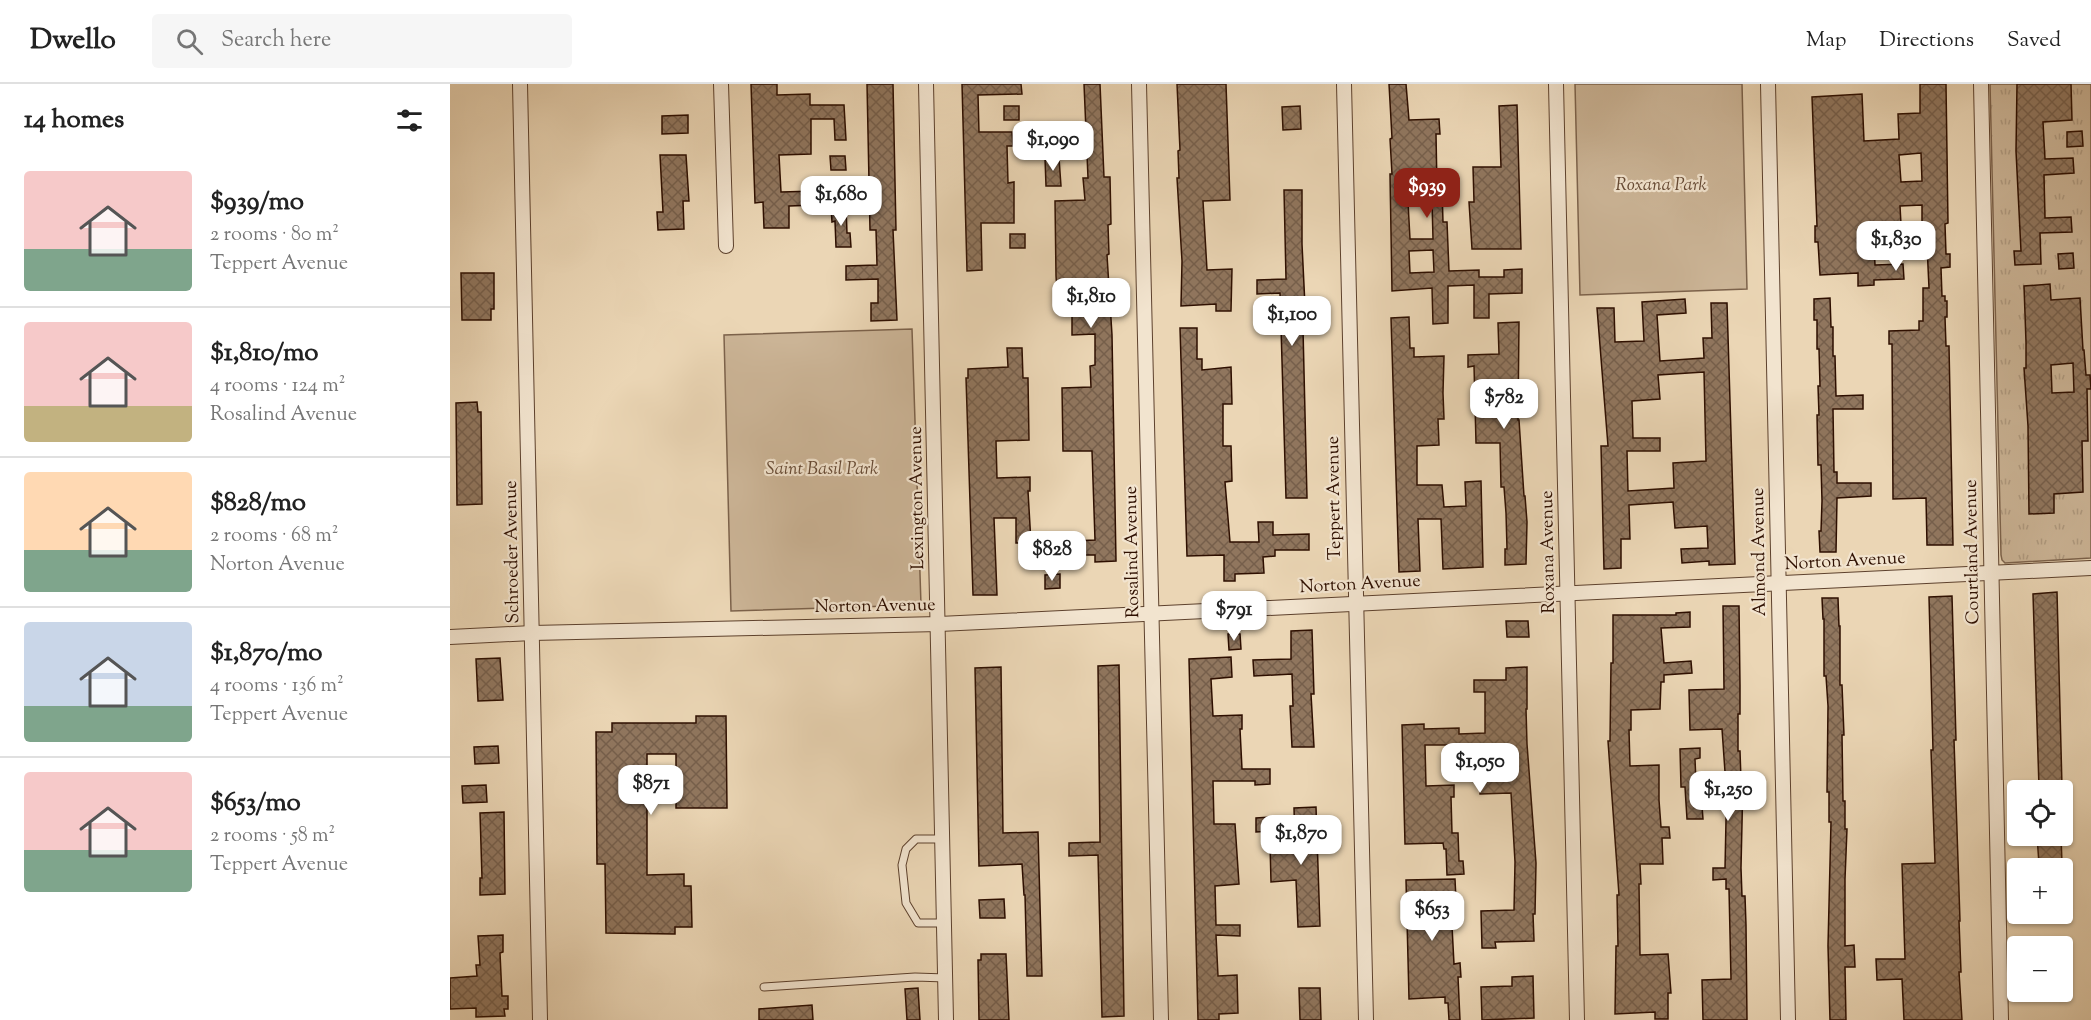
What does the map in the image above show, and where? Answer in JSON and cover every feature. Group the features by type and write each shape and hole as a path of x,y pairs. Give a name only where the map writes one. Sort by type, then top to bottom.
{"street":[{"name":"Schroeder Avenue","path":"520,84 540,1020"},
{"path":"721,84 726,246"},
{"name":"Lexington Avenue","path":"926,84 946,1020"},
{"name":"Rosalind Avenue","path":"1139,84 1161,1020"},
{"name":"Teppert Avenue","path":"1344,84 1366,1020"},
{"name":"Roxana Avenue","path":"1556,84 1577,1020"},
{"name":"Almond Avenue","path":"1768,84 1788,1020"},
{"name":"Courtland Avenue","path":"1982,84 2001,1020"},
{"name":"Norton Avenue","path":"450,637 532,633 939,624 2091,568"}],"lane":[{"path":"942,839 916,839 906,849 902,865 906,903 918,923 944,923"},
{"path":"764,987 915,977 946,978"}],"green space":[{"name":"Roxana Park","path":"1575,84 1742,84 1747,289 1580,295"},
{"path":"1990,84 2091,84 2091,558 2005,563 2002,560"},
{"name":"Saint Basil Park","path":"912,329 921,605 731,611 724,335"}],"building":[{"path":"751,84 777,84 777,95 810,94 810,105 844,105 846,140 835,140 834,119 811,119 811,154 779,155 781,192 816,191 817,205 789,206 789,228 764,228 763,202 755,203"},
{"path":"867,84 893,84 896,230 893,230 897,320 871,321 871,303 878,303 878,279 846,280 846,266 877,265 876,230 870,230"},
{"path":"962,84 1021,84 1022,94 978,95 979,132 1012,132 1013,146 1007,146 1008,183 1014,182 1014,223 981,223 982,270 967,271"},
{"path":"1084,84 1100,84 1104,177 1110,177 1111,224 1108,225 1109,254 1107,255 1112,335 1116,561 1095,562 1095,555 1073,555 1073,541 1095,540 1092,451 1063,451 1062,388 1091,387 1090,366 1095,365 1095,334 1072,335 1072,304 1058,305 1056,276 1055,201 1085,200 1083,178 1088,178"},
{"path":"1177,84 1226,84 1230,200 1203,201 1207,270 1232,269 1231,311 1216,311 1216,304 1181,306 1182,261 1177,178 1179,178 1178,151 1180,150"},
{"path":"1389,84 1406,84 1409,120 1439,119 1440,134 1436,134 1437,188 1442,188 1443,222 1447,222 1449,271 1479,270 1479,277 1504,277 1504,270 1522,269 1522,293 1489,294 1489,318 1474,318 1474,285 1448,286 1448,323 1433,324 1432,288 1392,291 1390,139 1392,138","holes":["1408,202 1432,202 1433,239 1410,239","1433,250 1434,272 1410,273 1409,251"]},
{"path":"1920,84 1946,84 1948,223 1945,224 1946,254 1950,254 1950,267 1941,268 1942,296 1945,296 1945,301 1947,301 1946,346 1949,346 1953,545 1927,545 1926,498 1893,499 1892,344 1889,344 1889,331 1919,330 1919,321 1923,321 1923,288 1929,288 1926,224 1922,224 1922,205 1900,206 1902,242 1874,243 1875,265 1903,264 1904,279 1874,280 1874,285 1858,286 1858,273 1820,275 1818,242 1815,242 1815,226 1817,226 1812,97 1862,94 1864,141 1899,139 1898,114 1920,113","holes":["1921,153 1922,181 1901,182 1899,155"]},
{"path":"2017,84 2071,84 2072,120 2043,122 2045,159 2073,158 2074,173 2044,175 2045,218 2071,217 2072,232 2040,233 2041,264 2015,265 2014,251 2021,251 2016,151"},
{"path":"1517,105 1521,249 1472,249 1469,202 1474,202 1473,167 1501,167 1499,106"},
{"path":"1004,106 1019,106 1019,120 1004,120"},
{"path":"1300,106 1301,129 1283,130 1282,107"},
{"path":"688,115 688,133 662,134 662,116"},
{"path":"2082,131 2083,146 2067,147 2067,132"},
{"path":"660,155 686,155 689,201 683,201 684,229 658,230 657,212 663,212"},
{"path":"830,156 845,156 846,170 831,170"},
{"path":"1045,158 1059,158 1061,186 1046,186"},
{"path":"1284,190 1302,190 1305,306 1297,307 1299,330 1303,329 1307,498 1286,498 1280,293 1257,294 1257,280 1286,279"},
{"path":"831,207 846,207 847,233 850,233 851,247 836,247 835,221 832,222"},
{"path":"1010,234 1025,234 1025,248 1010,248"},
{"path":"2073,253 2074,268 2059,269 2058,254"},
{"path":"461,273 494,273 494,309 491,309 491,320 462,320"},
{"path":"2050,284 2051,300 2080,298 2086,375 2090,375 2091,389 2087,389 2088,441 2082,441 2083,492 2054,494 2054,513 2029,514 2024,286","holes":["2073,363 2074,392 2052,393 2051,365"]},
{"path":"1830,298 1836,396 1863,395 1863,409 1833,409 1834,472 1837,472 1837,483 1871,483 1871,496 1837,498 1836,552 1820,552 1819,531 1821,531 1822,501 1821,465 1818,465 1817,415 1819,415 1818,386 1820,386 1814,299"},
{"path":"1685,299 1686,313 1657,315 1660,361 1704,358 1703,338 1712,338 1711,303 1727,303 1735,564 1709,565 1709,561 1682,563 1681,549 1708,548 1707,526 1675,528 1673,502 1629,505 1630,539 1621,539 1621,568 1604,569 1601,446 1608,446 1597,308 1614,308 1615,342 1644,341 1642,302","holes":["1704,372 1706,461 1673,463 1674,488 1628,491 1627,451 1660,451 1660,438 1633,438 1632,401 1660,399 1658,375"]},
{"path":"1409,317 1410,348 1414,348 1414,357 1444,356 1444,419 1438,419 1439,445 1417,446 1417,485 1442,485 1444,507 1466,506 1465,482 1481,481 1483,567 1443,569 1441,519 1418,519 1420,571 1399,572 1391,318"},
{"path":"1519,322 1518,420 1527,522 1526,564 1505,565 1506,513 1504,487 1501,487 1500,443 1476,443 1474,366 1468,367 1468,355 1499,354 1498,323"},
{"path":"1180,328 1197,328 1197,359 1202,359 1202,370 1231,367 1232,404 1223,404 1223,446 1231,446 1232,481 1225,482 1230,542 1259,542 1258,522 1273,522 1273,535 1309,534 1309,550 1275,550 1275,556 1263,557 1264,573 1235,574 1235,581 1224,581 1224,555 1187,556"},
{"path":"1007,348 1022,348 1023,378 1028,378 1029,440 996,441 997,478 1030,477 1030,491 1028,491 1031,543 1016,543 1016,518 994,518 997,595 973,595 966,378 968,378 968,369 1008,367"},
{"path":"477,402 478,412 481,412 482,504 457,505 456,403"},
{"path":"1060,574 1060,588 1045,589 1045,575"},
{"path":"2057,592 2062,780 2039,780 2033,594"},
{"path":"1952,596 1961,972 1959,972 1962,1020 1904,1020 1902,979 1877,980 1876,959 1905,959 1902,864 1935,863 1929,597"},
{"path":"1822,598 1838,598 1840,626 1840,685 1842,685 1844,735 1842,735 1843,801 1845,801 1845,829 1847,829 1845,946 1854,945 1855,967 1845,967 1846,1020 1830,1020 1828,946 1831,822 1829,822 1829,792 1827,792 1828,706 1826,676 1824,676"},
{"path":"1723,606 1739,606 1738,751 1740,751 1741,780 1743,780 1741,868 1742,896 1745,896 1747,1020 1703,1020 1702,980 1731,979 1729,889 1726,889 1726,879 1713,880 1713,868 1725,868 1727,772 1725,772 1722,729 1690,730 1689,690 1724,689"},
{"path":"1690,612 1690,627 1661,628 1664,663 1691,661 1692,673 1664,675 1664,682 1661,682 1660,709 1631,710 1631,730 1629,730 1630,766 1659,765 1661,827 1669,827 1670,838 1662,838 1663,864 1640,864 1641,884 1639,884 1640,955 1668,954 1671,993 1668,993 1668,1019 1655,1019 1655,1012 1615,1014 1616,946 1618,946 1617,895 1619,895 1608,741 1610,741 1613,615 1676,615 1676,613"},
{"path":"1506,621 1528,621 1529,637 1507,637"},
{"path":"1312,630 1314,694 1311,694 1314,747 1292,747 1290,706 1293,706 1292,674 1254,676 1253,660 1291,659 1291,631"},
{"path":"1228,634 1240,634 1241,649 1229,650"},
{"path":"1231,657 1232,677 1211,679 1213,716 1242,715 1242,729 1240,729 1242,769 1270,769 1270,784 1255,785 1255,781 1213,781 1214,824 1235,824 1239,884 1215,886 1216,925 1240,925 1240,936 1216,935 1218,976 1237,975 1238,1013 1219,1014 1219,1020 1198,1020 1189,659"},
{"path":"500,658 503,700 478,701 476,659"},
{"path":"1119,665 1124,1016 1102,1017 1098,855 1069,856 1069,843 1100,842 1098,666"},
{"path":"1001,667 1003,833 1038,832 1042,976 1027,976 1022,864 979,866 975,668"},
{"path":"1527,667 1527,744 1536,863 1534,941 1495,942 1496,948 1482,948 1481,911 1514,910 1515,862 1511,793 1480,794 1479,770 1447,771 1447,745 1425,745 1426,786 1454,785 1454,797 1451,797 1452,833 1458,833 1459,861 1463,861 1464,874 1447,875 1446,849 1443,843 1405,844 1402,725 1424,724 1424,729 1459,728 1459,734 1485,733 1485,692 1474,692 1474,680 1506,680 1506,668"},
{"path":"696,716 726,716 727,808 676,808 676,754 647,754 647,875 684,874 684,886 691,886 692,927 675,927 675,934 606,933 605,864 597,864 596,732 612,732 612,723 696,723"},
{"path":"498,746 499,763 475,764 474,747"},
{"path":"1700,748 1700,758 1695,759 1697,806 1702,806 1703,819 1687,819 1685,787 1681,787 1680,749"},
{"path":"486,785 487,802 463,803 462,786"},
{"path":"1316,807 1320,926 1298,927 1296,880 1271,882 1270,844 1295,843 1294,808"},
{"path":"504,812 505,894 480,895 480,878 482,878 480,813"},
{"path":"1271,817 1272,831 1256,832 1256,818"},
{"path":"2038,846 2061,846 2062,858 2039,858"},
{"path":"1455,879 1456,900 1452,900 1452,926 1454,964 1460,963 1461,977 1458,977 1460,1020 1449,1020 1448,1003 1445,1003 1445,997 1409,999 1406,880"},
{"path":"1004,899 1005,918 980,918 979,900"},
{"path":"503,935 503,952 500,953 502,996 508,996 508,1009 504,1009 505,1016 476,1017 476,1008 450,1009 450,978 477,976 476,965 480,965 478,936"},
{"path":"981,954 1006,954 1009,1020 979,1020 978,960 981,960"},
{"path":"1533,976 1534,1018 1482,1020 1481,987 1512,986 1512,977"},
{"path":"918,988 920,1020 907,1020 905,989"},
{"path":"1299,988 1320,988 1321,1020 1300,1020"},
{"path":"812,1005 813,1020 759,1020 759,1009"}]}
